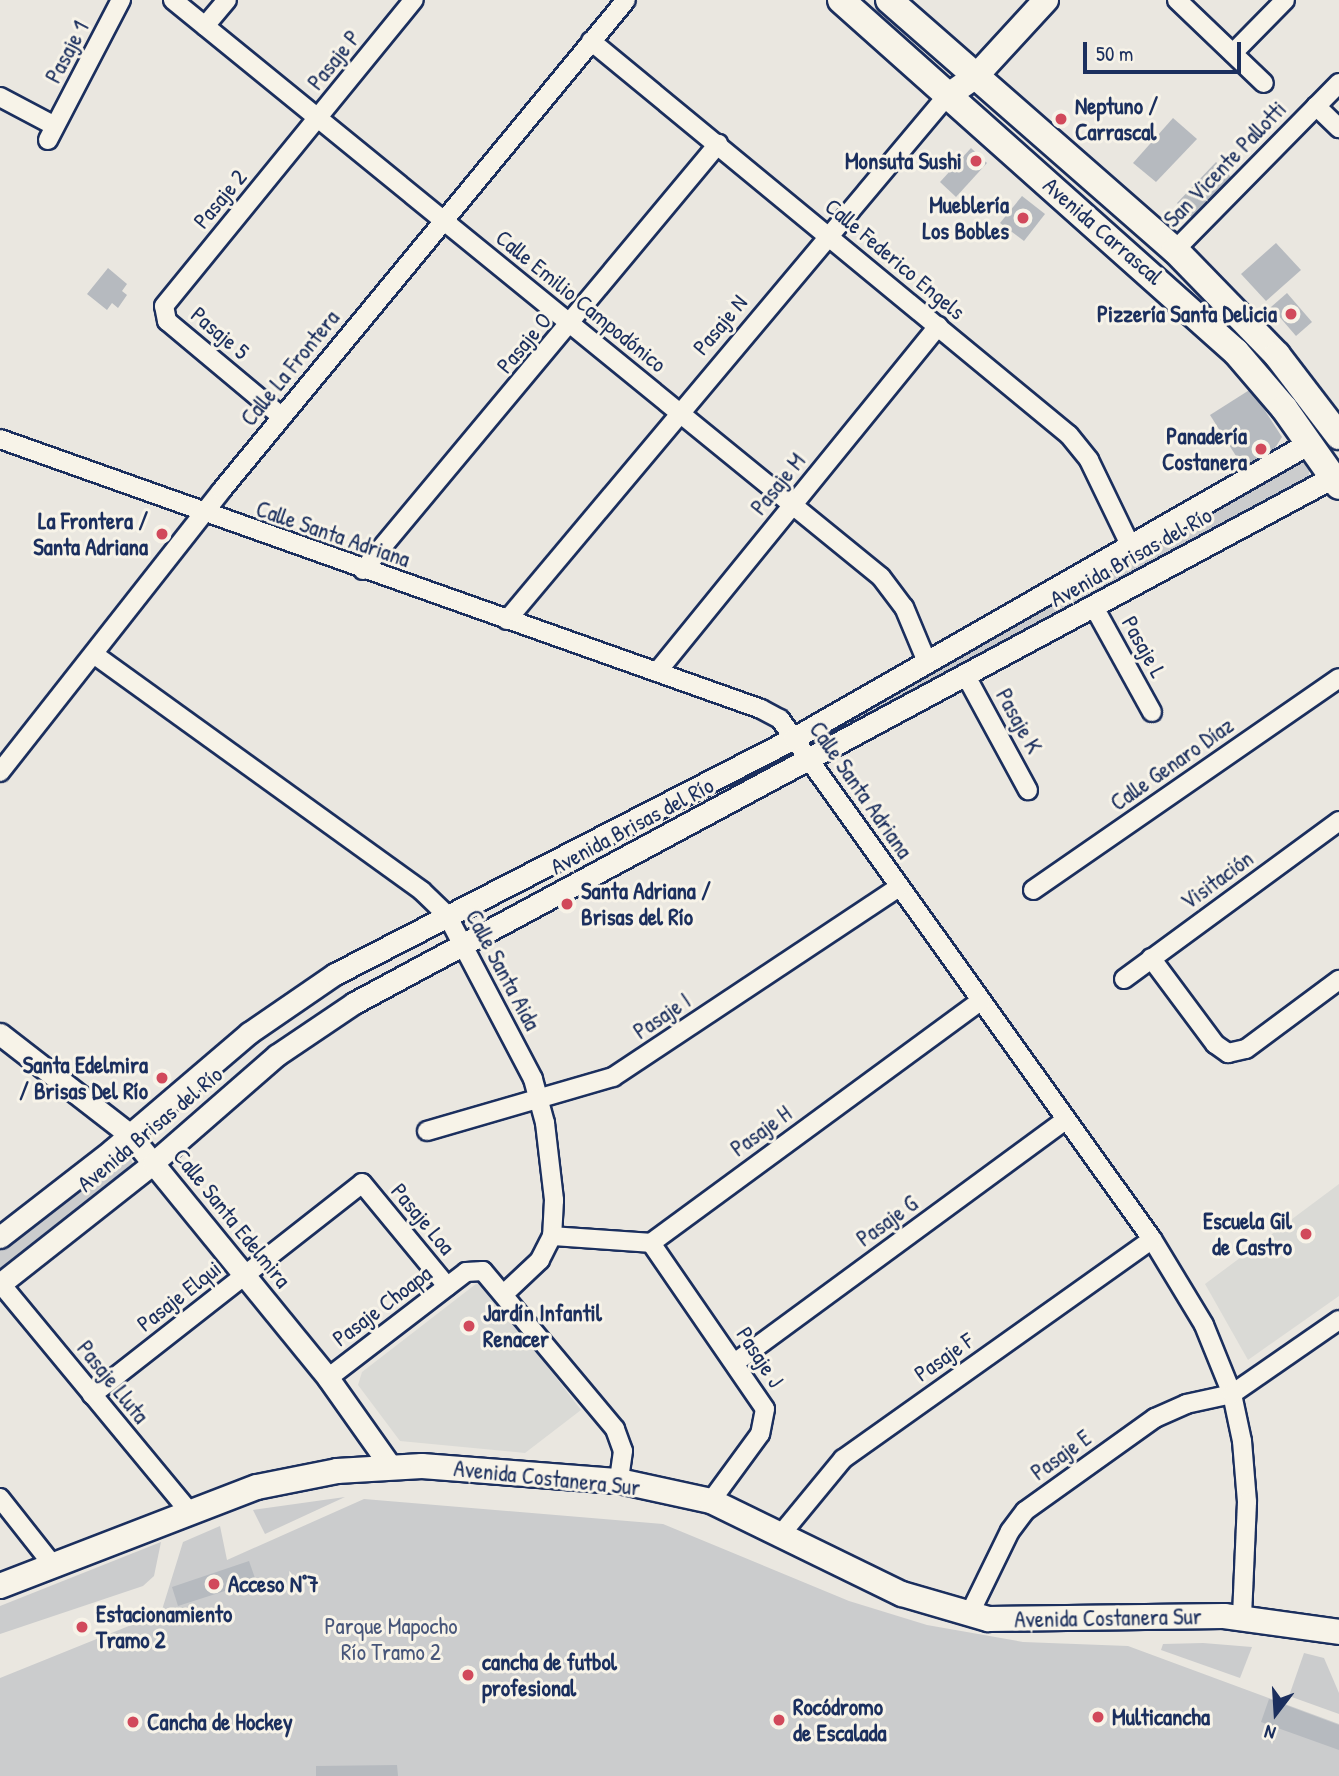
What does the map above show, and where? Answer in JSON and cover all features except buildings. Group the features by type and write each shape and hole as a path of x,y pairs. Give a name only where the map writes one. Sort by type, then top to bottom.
{"main road":[{"name":"Avenida Carrascal","path":"841,0 946,97 1134,257 1253,370 1336,482"},
{"name":"Avenida Carrascal","path":"890,0 1175,250 1276,355 1339,436"},
{"path":"946,97 976,75 1046,0"},
{"path":"1134,257 1155,260 1175,250"},
{"name":"Avenida Costanera Sur","path":"0,1586 188,1510 285,1479 391,1466 619,1481 711,1501 782,1533 902,1594 969,1615 1006,1620 1242,1617 1339,1632"}],"street":[{"name":"Pasaje 1","path":"0,97 52,133 121,0"},
{"name":"Calle Emilio Campodónico","path":"173,0 889,586 904,607 927,662"},
{"path":"205,26 227,0"},
{"name":"Pasaje P","path":"318,118 414,0"},
{"name":"Calle La Frontera","path":"0,772 282,416 442,219 626,0"},
{"path":"1177,0 1264,83"},
{"path":"1233,53 1285,0"},
{"name":"Calle Federico Engels","path":"591,41 1076,442 1130,545"},
{"name":"San Vicente Pallotti","path":"1175,250 1339,83"},
{"name":"Pasaje N","path":"507,620 827,234 946,97"},
{"path":"1316,106 1339,128"},
{"name":"Pasaje 2","path":"163,312 318,118"},
{"name":"Pasaje O","path":"363,570 571,325 718,144"},
{"name":"Pasaje 5","path":"163,312 167,321 282,416"},
{"name":"Pasaje M","path":"657,672 938,326"},
{"name":"Calle Santa Adriana","path":"0,439 771,713 794,738 1152,1239 1204,1325 1232,1394 1246,1478 1242,1617"},
{"name":"Avenida Brisas del Río","path":"0,1237 130,1135 289,1002 447,915 794,738 1309,443"},
{"name":"Avenida Brisas del Río","path":"1,1284 153,1163 277,1055 317,1027 1094,607 1336,482"},
{"name":"Pasaje L","path":"1094,607 1152,712"},
{"name":"Calle Santa Aida","path":"95,655 422,891 447,915 539,1097 554,1200 552,1236 540,1260 505,1293"},
{"name":"Pasaje K","path":"966,676 1028,790"},
{"name":"Calle Genaro Díaz","path":"1033,890 1339,678"},
{"name":"Visitación","path":"1124,979 1339,821"},
{"name":"Pasaje I","path":"427,1131 624,1071 899,887"},
{"path":"1151,958 1215,1044 1228,1053 1246,1049 1339,980"},
{"name":"Pasaje H","path":"650,1243 981,1001"},
{"name":"Calle Santa Edelmira","path":"0,1034 130,1135 328,1378 391,1466"},
{"name":"Pasaje G","path":"736,1362 1066,1120"},
{"name":"Pasaje Elqui","path":"92,1395 362,1183"},
{"name":"Pasaje Loa","path":"362,1183 447,1286"},
{"path":"552,1236 650,1243"},
{"name":"Pasaje F","path":"782,1533 843,1459 1152,1239"},
{"name":"Pasaje J","path":"650,1243 762,1401 766,1418 760,1434 711,1501"},
{"name":"Pasaje Loa","path":"466,1272 483,1271 505,1293 615,1429 623,1451 619,1481"},
{"name":"Pasaje Choapa","path":"328,1378 466,1272"},
{"name":"Pasaje Lluta","path":"1,1284 188,1510"},
{"path":"1232,1394 1339,1320"},
{"name":"Pasaje E","path":"969,1615 1010,1531 1025,1511 1155,1418 1186,1404 1232,1394"},
{"path":"0,1498 53,1564"}],"shaded area":[{"name":"Escuela Gil de Castro","path":"1339,1184 1339,1296 1248,1360 1205,1284"},
{"name":"Jardín Infantil Renacer","path":"481,1280 581,1410 525,1453 400,1441 358,1385 362,1372"}],"green space":[{"path":"1302,463 1309,465 1309,477 823,743 818,735"},
{"path":"128,1152 133,1164 0,1270 0,1250"},
{"path":"345,1497 265,1534 253,1510"},
{"name":"Parque Mapocho Río Tramo 2","path":"364,1499 663,1524 849,1601 927,1625 1023,1642 1128,1646 1339,1724 1339,1776 0,1776 0,1678 161,1613 183,1542 220,1526 227,1560"},
{"path":"161,1542 154,1576 143,1586 0,1634 0,1606"},
{"path":"1203,1643 1252,1647 1240,1678 1161,1650 1163,1644"},
{"path":"1304,1653 1324,1658 1339,1693 1339,1714 1289,1696"}],"place":[{"name":"Neptuno / Carrascal","path":"1061,119"},
{"name":"Monsuta Sushi","path":"976,161"},
{"name":"Mueblería Los Bobles","path":"1023,218"},
{"name":"Pizzería Santa Delicia","path":"1291,314"},
{"name":"Panadería Costanera","path":"1261,449"},
{"name":"La Frontera / Santa Adriana","path":"162,534"},
{"name":"Santa Adriana / Brisas del Río","path":"567,904"},
{"name":"Santa Edelmira / Brisas Del Río","path":"162,1078"},
{"name":"Escuela Gil de Castro","path":"1306,1234"},
{"name":"Jardín Infantil Renacer","path":"469,1326"},
{"name":"Acceso N°7","path":"214,1584"},
{"name":"Estacionamiento Tramo 2","path":"82,1627"},
{"name":"cancha de futbol profesional","path":"468,1675"},
{"name":"Multicancha","path":"1098,1717"},
{"name":"Rocódromo de Escalada","path":"779,1720"},
{"name":"Cancha de Hockey","path":"133,1722"}]}
